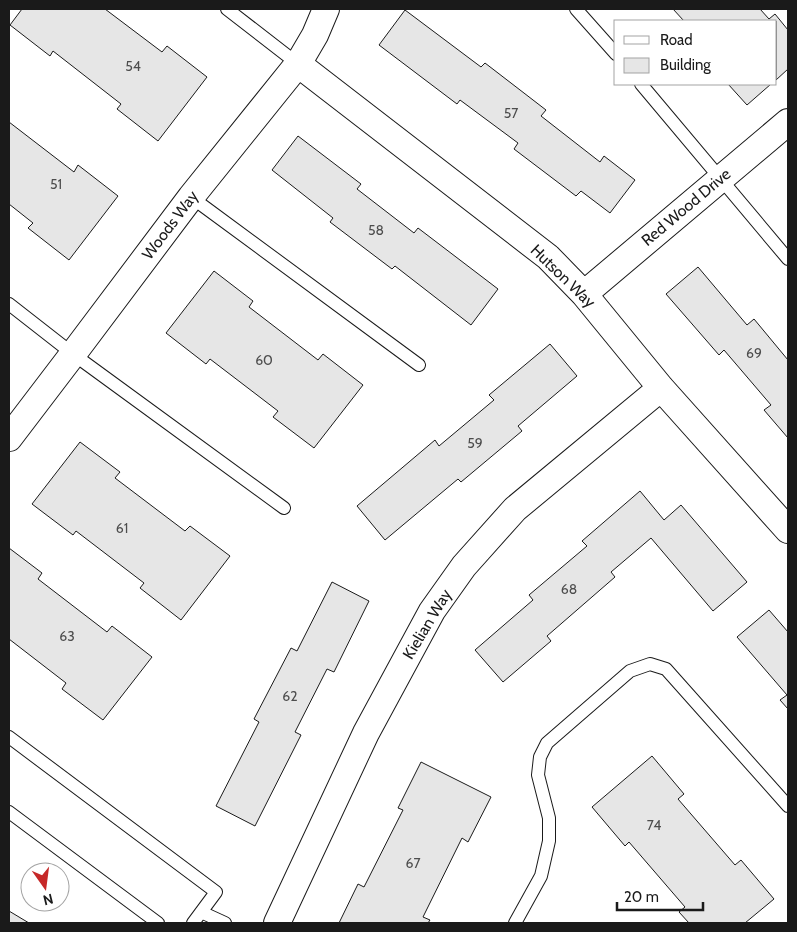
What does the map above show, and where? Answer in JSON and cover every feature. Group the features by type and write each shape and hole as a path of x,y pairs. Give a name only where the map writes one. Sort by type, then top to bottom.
{"street":[{"name":"Woods Way","path":"9,438 191,197 298,64 315,35 326,9"},
{"name":"Hutson Way","path":"298,64 548,257 584,294 661,388 788,530"},
{"name":"Red Wood Drive","path":"584,294 788,122"},
{"name":"Kielian Way","path":"277,923 366,733 432,611 464,566 515,509 661,388"}],"lane":[{"path":"227,9 298,64"},
{"path":"576,9 614,52"},
{"path":"642,85 788,259"},
{"path":"191,197 420,365"},
{"path":"9,304 73,354 284,508"},
{"path":"515,923 541,876 549,841 549,818 538,775 540,757 547,743 630,671 650,664 666,669 788,806"},
{"path":"9,737 216,892 193,923"},
{"path":"9,812 158,923"},
{"path":"202,912 226,923"}],"building":[{"path":"22,9 105,9 162,52 167,46 207,77 158,141 117,109 121,104 53,51 50,56 10,25"},
{"path":"673,9 760,9 769,19 775,14 788,30 788,69 777,79 777,20 683,20"},
{"path":"405,10 481,67 485,63 546,110 541,116 600,162 604,156 635,180 610,213 581,191 576,196 514,149 518,143 460,100 457,104 379,45"},
{"path":"729,85 770,85 747,105"},
{"path":"9,122 74,172 78,165 118,196 69,260 28,228 33,223 9,204"},
{"path":"298,136 361,184 357,189 414,233 418,228 498,289 471,325 395,266 392,269 330,222 333,218 272,170"},
{"path":"698,267 747,325 754,319 788,360 788,438 764,410 771,405 724,350 719,355 666,294"},
{"path":"214,271 253,301 249,307 318,360 323,354 363,385 314,448 273,417 278,411 210,359 206,364 166,333"},
{"path":"550,344 577,376 518,426 522,431 461,482 458,479 385,540 357,506 435,440 439,446 494,400 489,395"},
{"path":"80,442 120,472 115,478 185,531 190,526 230,556 181,620 140,588 144,583 76,531 73,535 32,504"},
{"path":"640,491 664,520 681,505 747,582 713,611 651,538 611,572 615,577 547,636 551,641 503,682 475,650 533,600 529,595 587,546 582,541"},
{"path":"9,548 42,573 38,579 107,632 112,626 152,657 103,720 62,689 66,683 9,639"},
{"path":"332,582 369,601 334,672 327,669 295,732 301,735 255,826 216,806 259,722 254,719 291,648 297,651"},
{"path":"769,610 788,632 788,709 780,700 787,695 737,637"},
{"path":"652,756 684,794 678,799 735,865 741,860 774,899 745,923 689,923 679,912 685,907 629,842 625,846 592,807"},
{"path":"421,762 491,797 468,842 462,838 423,917 430,920 428,923 339,923 358,884 364,887 403,810 398,808"},
{"path":"9,911 29,923 9,923"}]}
